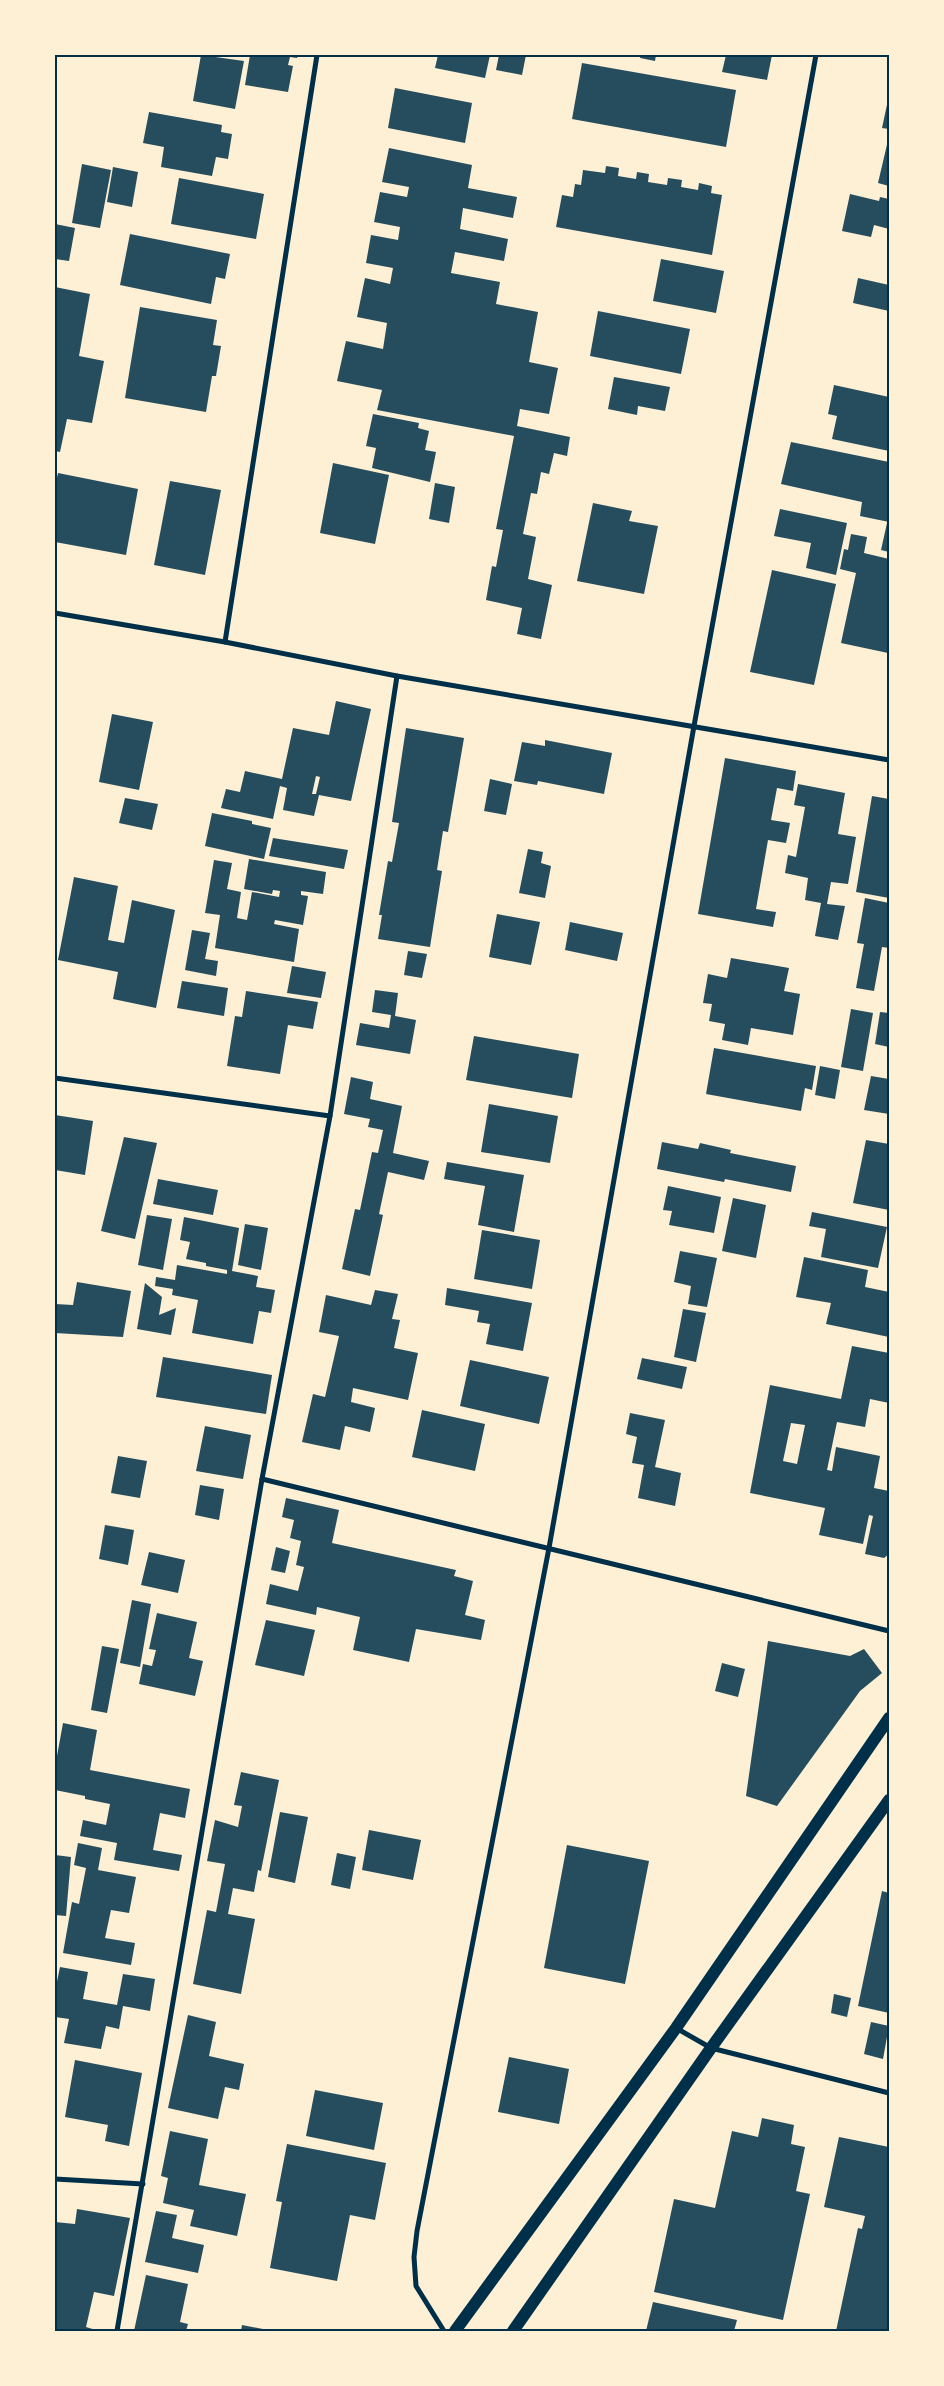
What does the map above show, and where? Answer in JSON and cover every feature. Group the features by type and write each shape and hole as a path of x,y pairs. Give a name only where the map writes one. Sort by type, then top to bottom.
{"main road":[{"path":"455,2331 676,2028 889,1718"},
{"path":"513,2331 711,2048 889,1800"}],"street":[{"path":"225,642 317,55"},
{"path":"444,2331 416,2286 414,2257 417,2232 549,1548 694,726 816,55"},
{"path":"55,613 225,642 396,676 889,760"},
{"path":"117,2331 262,1479 330,1116 396,676"},
{"path":"55,1078 330,1116"},
{"path":"262,1479 889,1631"},
{"path":"676,2028 711,2048 889,2093"},
{"path":"55,2179 143,2184"}],"building":[{"path":"201,55 244,61 235,109 193,101"},
{"path":"250,55 298,55 297,58 290,57 288,65 293,66 288,92 245,85"},
{"path":"438,55 490,55 485,78 435,68"},
{"path":"499,55 526,55 522,75 496,70"},
{"path":"641,55 656,55 655,61 640,58"},
{"path":"726,55 772,55 767,80 722,72"},
{"path":"582,63 736,90 726,147 572,119"},
{"path":"395,88 472,103 465,143 388,128"},
{"path":"889,100 889,129 882,128"},
{"path":"149,112 222,125 221,132 232,134 228,159 216,157 212,176 161,167 164,147 143,143"},
{"path":"889,136 889,186 878,183"},
{"path":"389,148 472,165 468,188 517,197 513,218 463,208 460,229 508,239 504,261 455,252 451,273 500,282 496,304 538,312 529,362 558,368 549,414 520,409 517,426 570,437 567,456 554,453 549,474 541,472 537,494 531,493 523,534 536,537 528,579 552,585 541,639 517,634 522,608 486,600 492,566 496,567 503,530 496,529 514,436 377,410 382,390 337,381 346,341 383,349 387,323 357,317 365,278 390,284 393,268 366,263 371,235 398,240 400,227 374,222 380,192 407,197 409,187 382,182"},
{"path":"82,164 111,170 100,228 72,223"},
{"path":"606,166 619,168 618,176 636,179 637,172 649,174 648,182 667,185 668,178 682,180 681,187 698,190 699,183 712,186 711,193 722,195 712,255 556,227 562,195 573,197 575,184 581,185 583,170 605,173"},
{"path":"113,167 138,172 132,207 107,202"},
{"path":"179,178 264,194 256,239 171,224"},
{"path":"850,194 879,201 880,197 889,199 889,229 874,225 871,237 842,231"},
{"path":"55,224 75,228 69,261 55,259"},
{"path":"130,234 230,254 225,279 216,277 211,304 120,285"},
{"path":"661,259 724,271 716,313 653,301"},
{"path":"858,278 889,285 889,311 853,303"},
{"path":"55,287 90,294 79,356 104,361 92,423 67,419 60,452 55,451"},
{"path":"140,307 217,320 213,345 221,346 216,376 212,376 206,412 125,398"},
{"path":"598,311 690,329 681,374 590,356"},
{"path":"614,377 670,387 665,411 638,406 637,415 608,409"},
{"path":"834,385 889,397 889,451 832,439 837,416 828,414"},
{"path":"373,414 419,423 418,428 429,431 425,450 436,452 430,482 372,468 376,448 366,446"},
{"path":"791,442 889,462 889,522 860,516 862,502 781,484"},
{"path":"333,463 389,475 375,544 320,533"},
{"path":"58,473 138,489 126,555 55,542 55,487"},
{"path":"170,481 221,490 205,575 154,565"},
{"path":"435,483 455,487 449,523 429,519"},
{"path":"593,503 632,511 629,521 658,526 644,594 577,581"},
{"path":"780,509 847,523 836,575 806,568 811,543 774,536"},
{"path":"887,523 889,524 889,552 881,550"},
{"path":"851,534 867,537 864,553 889,559 888,653 841,643 856,573 840,569 844,549 848,550"},
{"path":"772,570 836,584 814,685 750,672"},
{"path":"336,701 371,709 351,801 319,795 314,816 283,810 287,788 280,786 273,819 221,808 226,789 240,792 245,771 282,779 293,728 329,735","holes":["316,776 320,777 316,794 312,794"]},
{"path":"112,714 153,722 139,790 99,782"},
{"path":"406,728 464,738 448,832 443,831 437,870 442,871 430,947 378,939 382,915 379,915 388,861 392,862 399,823 392,822"},
{"path":"545,740 612,753 604,794 538,781 537,785 514,781 522,742 545,746"},
{"path":"725,758 796,771 793,791 777,788 771,820 790,823 786,843 768,840 756,909 776,912 773,927 698,914"},
{"path":"490,779 512,784 506,815 484,811"},
{"path":"798,784 845,793 838,834 856,837 848,884 831,882 827,904 845,906 838,940 815,936 821,903 805,900 808,878 785,873 788,855 796,857 805,807 794,805"},
{"path":"872,796 889,799 889,898 856,892"},
{"path":"125,798 158,804 152,830 119,823"},
{"path":"212,813 252,821 252,824 271,828 264,859 205,846"},
{"path":"273,838 348,850 344,869 269,856"},
{"path":"528,849 543,852 541,863 551,866 545,898 519,893"},
{"path":"249,859 326,872 323,894 301,891 301,895 308,896 303,925 275,920 274,924 299,929 294,962 215,948 220,915 205,913 214,860 232,863 227,889 241,892 237,918 247,920 252,892 279,897 280,891 273,890 272,894 244,889"},
{"path":"74,877 118,886 108,940 124,943 132,900 175,910 156,1008 113,999 118,972 58,960"},
{"path":"865,898 889,903 889,948 882,947 874,991 856,988 864,944 857,943"},
{"path":"497,914 540,922 531,965 489,957"},
{"path":"570,922 623,933 617,961 565,950"},
{"path":"192,930 210,933 205,959 218,961 216,976 185,970"},
{"path":"408,951 427,954 422,978 404,975"},
{"path":"731,958 789,968 784,991 800,994 793,1035 751,1028 748,1045 722,1040 725,1024 709,1021 712,1004 703,1003 708,974 727,978"},
{"path":"292,966 326,972 321,998 287,993"},
{"path":"182,981 228,988 224,1016 177,1008"},
{"path":"375,990 398,993 395,1016 416,1020 410,1054 356,1045 360,1023 389,1028 391,1015 372,1012"},
{"path":"246,991 318,1002 313,1029 288,1025 280,1074 227,1066 235,1016 242,1017"},
{"path":"851,1009 873,1013 863,1071 841,1067"},
{"path":"880,1012 889,1013 889,1047 875,1044"},
{"path":"474,1036 579,1054 572,1098 466,1080"},
{"path":"714,1048 816,1066 812,1090 805,1088 801,1111 706,1094"},
{"path":"820,1066 840,1070 835,1099 815,1095"},
{"path":"871,1076 889,1079 889,1114 864,1110"},
{"path":"351,1077 373,1082 370,1099 402,1106 393,1153 429,1161 424,1180 388,1172 379,1214 383,1215 370,1276 342,1269 355,1209 360,1210 372,1152 378,1153 383,1130 368,1127 370,1119 344,1114"},
{"path":"489,1104 558,1116 550,1163 481,1152"},
{"path":"55,1115 93,1121 85,1175 55,1170"},
{"path":"124,1137 157,1143 135,1239 101,1231"},
{"path":"866,1140 889,1144 889,1210 853,1203"},
{"path":"662,1142 698,1149 700,1143 731,1150 730,1153 796,1166 791,1192 725,1179 724,1182 657,1169"},
{"path":"447,1162 524,1175 514,1232 478,1225 485,1186 444,1179"},
{"path":"158,1179 218,1190 213,1215 153,1204"},
{"path":"668,1186 721,1197 714,1233 669,1225 672,1211 663,1210"},
{"path":"733,1198 766,1205 756,1258 722,1251"},
{"path":"812,1212 887,1227 878,1268 821,1257 826,1229 809,1226"},
{"path":"147,1215 172,1219 163,1270 138,1265"},
{"path":"184,1217 239,1228 232,1271 258,1276 256,1287 275,1290 271,1313 259,1311 253,1344 192,1333 198,1300 172,1295 173,1289 155,1286 156,1277 175,1280 177,1265 227,1274 227,1270 206,1266 206,1263 186,1259 190,1242 180,1240"},
{"path":"245,1224 268,1228 261,1270 238,1265"},
{"path":"482,1230 540,1240 532,1289 474,1279"},
{"path":"680,1251 717,1258 707,1307 688,1304 691,1286 674,1282"},
{"path":"804,1257 868,1270 865,1287 889,1292 889,1337 826,1324 831,1303 796,1297"},
{"path":"77,1282 131,1291 123,1337 55,1333 55,1304 73,1305"},
{"path":"145,1283 162,1297 159,1315 176,1308 171,1335 137,1329"},
{"path":"447,1288 532,1303 523,1351 486,1344 490,1324 477,1322 479,1311 445,1305"},
{"path":"375,1290 398,1294 392,1319 400,1320 394,1348 418,1353 408,1400 353,1388 351,1402 375,1408 370,1432 345,1426 340,1450 302,1442 313,1394 325,1397 339,1336 319,1332 326,1295 371,1305"},
{"path":"683,1309 706,1313 696,1362 674,1357"},
{"path":"852,1346 889,1353 889,1403 870,1399 865,1427 837,1422 827,1470 832,1471 836,1447 880,1456 874,1488 889,1491 889,1554 884,1558 865,1554 873,1516 869,1515 863,1544 819,1535 825,1508 750,1493 770,1385 841,1399","holes":["791,1423 805,1425 797,1464 783,1461"]},
{"path":"163,1357 272,1375 266,1414 156,1397"},
{"path":"642,1358 687,1367 682,1389 637,1379"},
{"path":"470,1360 549,1377 539,1424 460,1406"},
{"path":"422,1410 485,1424 475,1471 412,1457"},
{"path":"630,1413 665,1420 655,1467 681,1473 675,1506 638,1498 644,1465 632,1463 637,1437 626,1434"},
{"path":"205,1426 251,1435 243,1479 196,1471"},
{"path":"118,1456 147,1461 140,1498 111,1493"},
{"path":"200,1485 224,1489 219,1520 195,1515"},
{"path":"286,1498 339,1510 332,1543 456,1570 454,1576 473,1581 465,1615 485,1620 481,1640 416,1629 409,1662 353,1650 360,1617 317,1607 316,1615 266,1604 270,1584 298,1591 304,1567 296,1565 301,1541 290,1538 294,1520 282,1517"},
{"path":"105,1525 134,1530 128,1565 99,1559"},
{"path":"276,1547 290,1551 285,1573 271,1570"},
{"path":"149,1552 185,1560 178,1593 141,1585"},
{"path":"132,1600 151,1604 140,1667 120,1663"},
{"path":"157,1613 197,1622 189,1658 203,1661 195,1696 139,1684 143,1664 152,1666 156,1650 149,1649"},
{"path":"266,1620 315,1630 304,1676 255,1665"},
{"path":"768,1641 850,1656 864,1649 882,1673 860,1691 777,1806 746,1796"},
{"path":"102,1646 119,1649 107,1713 91,1710"},
{"path":"722,1663 745,1669 738,1697 715,1691"},
{"path":"63,1723 97,1730 90,1770 190,1789 185,1818 160,1813 153,1850 182,1855 179,1871 114,1860 117,1843 80,1836 83,1820 106,1825 110,1804 85,1799 85,1796 55,1790 55,1767"},
{"path":"241,1772 279,1780 261,1871 258,1870 254,1892 233,1888 228,1914 255,1919 241,1994 193,1984 207,1910 216,1912 225,1864 207,1861 215,1820 238,1827 242,1806 234,1805"},
{"path":"280,1812 308,1817 295,1883 268,1877"},
{"path":"369,1830 421,1840 413,1880 362,1870"},
{"path":"78,1843 102,1848 98,1870 136,1877 129,1913 111,1910 105,1938 135,1943 131,1965 63,1953 72,1902 79,1904 86,1868 74,1865"},
{"path":"567,1845 649,1861 625,1984 544,1968"},
{"path":"337,1853 356,1857 350,1889 331,1885"},
{"path":"55,1855 71,1857 66,1916 55,1915"},
{"path":"882,1891 889,1893 889,2013 858,2006"},
{"path":"60,1967 88,1972 83,1999 117,2005 123,1974 155,1979 150,2011 123,2006 119,2029 106,2026 101,2049 64,2043 69,2019 55,2017 55,1991"},
{"path":"834,1994 851,1998 847,2017 831,2013"},
{"path":"188,2015 216,2022 209,2056 244,2064 239,2090 225,2087 218,2119 168,2108"},
{"path":"871,2022 889,2026 883,2059 864,2054"},
{"path":"509,2057 569,2069 559,2124 498,2112"},
{"path":"75,2060 142,2073 129,2146 105,2141 108,2125 65,2117"},
{"path":"315,2090 383,2103 374,2150 306,2136"},
{"path":"762,2118 794,2125 791,2144 805,2147 796,2191 810,2194 783,2320 654,2292 674,2199 715,2208 732,2131 758,2137"},
{"path":"170,2131 208,2139 199,2185 246,2194 237,2236 190,2226 194,2210 163,2203 168,2178 161,2176"},
{"path":"839,2137 889,2147 889,2331 836,2331 858,2228 862,2229 865,2216 824,2207"},
{"path":"287,2144 386,2163 375,2220 350,2215 337,2281 270,2268 282,2202 276,2201"},
{"path":"77,2209 130,2218 114,2296 94,2292 86,2327 99,2331 55,2331 57,2322 55,2322 55,2222 75,2224"},
{"path":"156,2211 177,2215 172,2238 204,2245 198,2273 145,2262"},
{"path":"146,2275 188,2284 180,2322 188,2324 186,2331 134,2331"},
{"path":"653,2302 737,2320 734,2331 646,2331"},
{"path":"242,2325 268,2330 268,2331 241,2331"}]}
